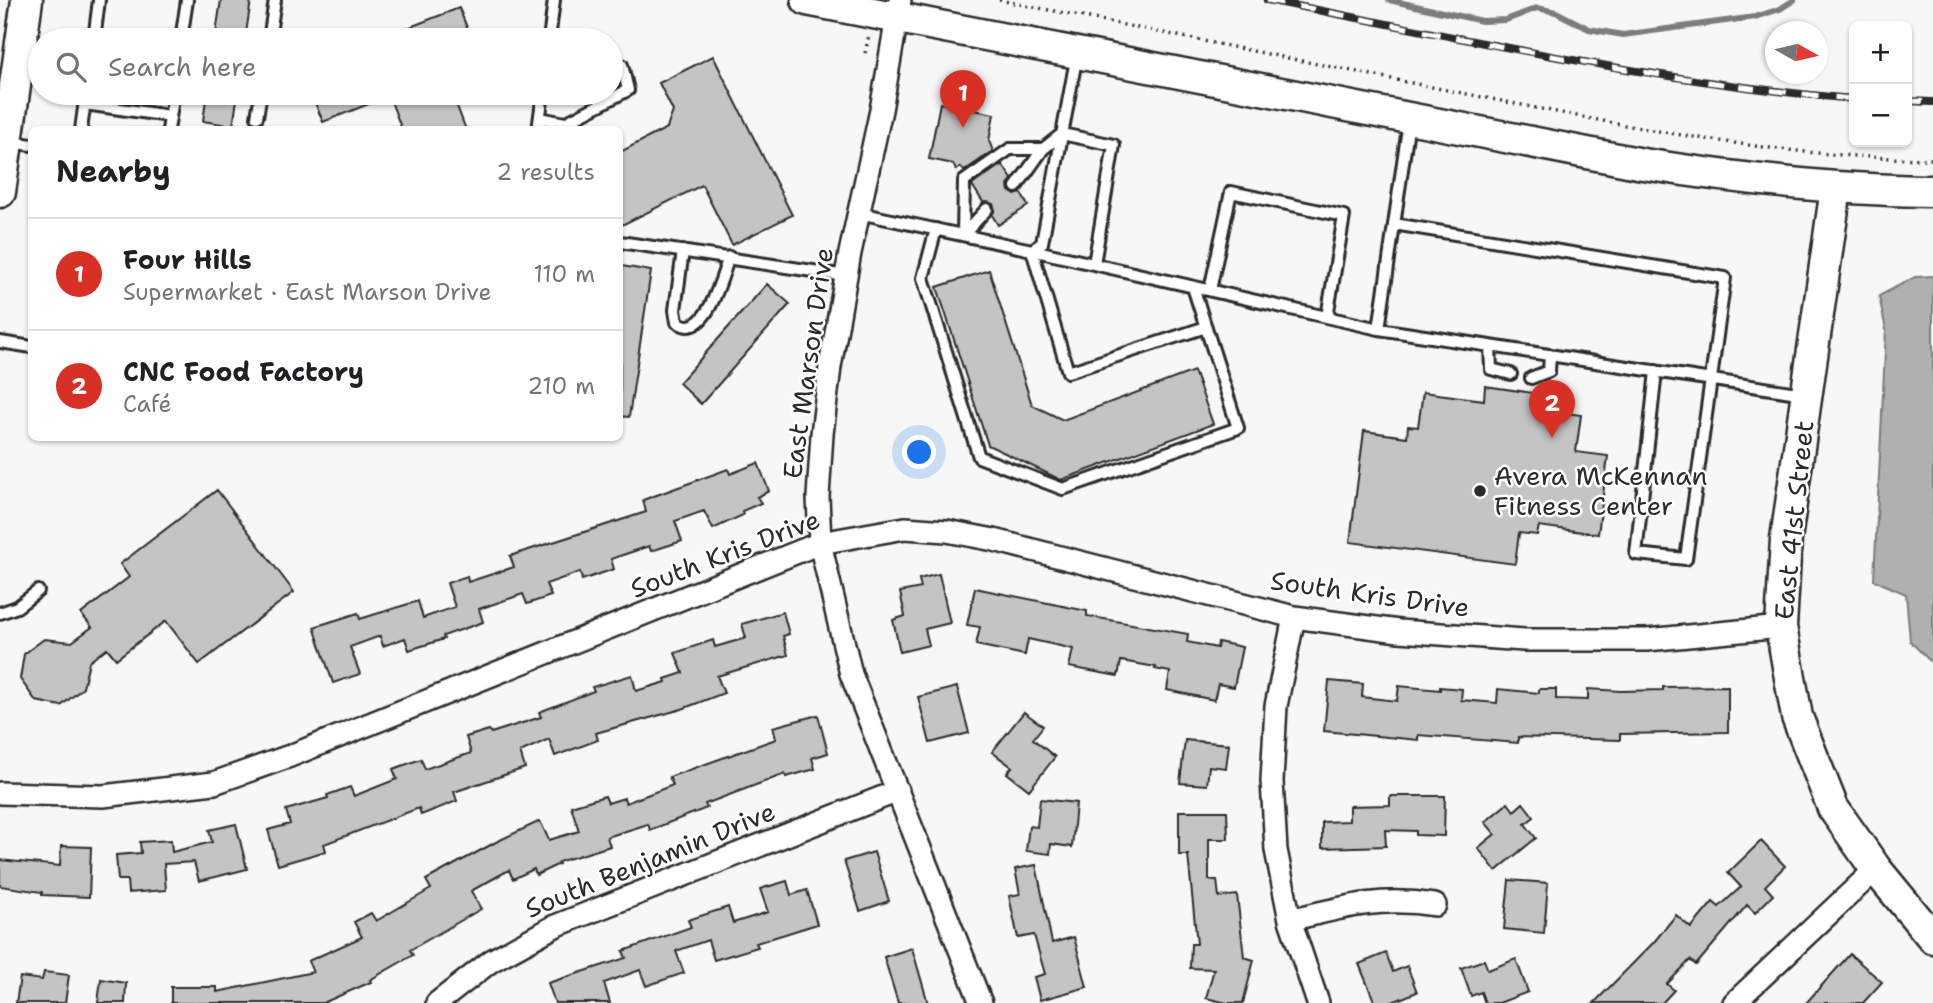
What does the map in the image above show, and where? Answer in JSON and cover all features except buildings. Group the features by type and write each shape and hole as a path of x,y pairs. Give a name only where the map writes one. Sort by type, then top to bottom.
{"main road":[{"path":"0,192 13,143 15,47 27,0"},
{"path":"807,0 898,9 1077,54 1690,171 1836,188 1933,191"},
{"name":"East 41st Street","path":"1836,188 1786,539 1781,627 1797,717 1833,808 1876,869 1933,938"}],"street":[{"name":"East Marson Drive","path":"898,9 881,110 846,276 822,434 818,497 820,543 851,674 981,1003"},
{"name":"South Kris Drive","path":"0,793 103,796 214,783 290,756 820,543 905,528 947,531 994,540 1294,617 1399,631 1524,640 1647,640 1781,627"},
{"path":"1294,617 1276,706 1272,781 1276,850 1290,919 1318,1003"},
{"name":"South Benjamin Drive","path":"437,1003 491,961 555,926 898,791"},
{"path":"1734,1003 1876,869"},
{"path":"1290,919 1363,902 1406,900 1435,905"}],"lane":[{"path":"96,28 99,0"},
{"path":"183,28 187,0"},
{"path":"271,28 275,0"},
{"path":"550,28 554,0"},
{"path":"1032,250 1042,243 1077,54"},
{"path":"623,69 628,90 623,93"},
{"path":"82,126 84,105"},
{"path":"118,105 170,116"},
{"path":"169,126 172,105"},
{"path":"257,117 259,105"},
{"path":"541,105 539,124 565,123 599,105"},
{"path":"1378,329 1409,118"},
{"path":"1016,187 1043,149 1062,134"},
{"path":"1062,134 1114,145 1094,264"},
{"path":"963,235 964,181 1010,149 1043,149"},
{"path":"1210,290 1231,192 1344,216 1327,317"},
{"path":"963,235 987,209"},
{"path":"859,213 1378,329 1807,394"},
{"path":"1394,224 1724,278 1686,559 1636,554 1656,371"},
{"path":"936,229 923,278 979,457 1063,489 1238,428 1193,287"},
{"path":"623,242 846,276"},
{"path":"1032,250 1068,372 1206,327"},
{"path":"683,251 675,310 677,322 688,326 702,321 712,304 729,257"},
{"path":"0,342 28,346"},
{"path":"1490,346 1491,369 1511,374"},
{"path":"1531,378 1549,371 1550,355"},
{"path":"0,613 17,607 38,592"}],"path":[{"path":"999,0 1661,133 1808,152 1884,159 1933,159"}],"shaded area":[{"path":"1933,276 1933,664 1910,641 1906,594 1874,580 1886,330 1879,296 1915,277"}],"waterway":[{"path":"1389,0 1482,21 1506,20 1537,8 1556,12 1589,29 1623,35 1755,17 1780,9 1794,0"}],"railway":[{"path":"1267,0 1632,70 1706,82 1849,98"},
{"path":"1912,101 1933,102"}],"place":[{"name":"Four Hills","path":"963,128"},
{"name":"CNC Food Factory","path":"1552,438"},
{"name":"Avera McKennan Fitness Center","path":"1480,491"}]}
